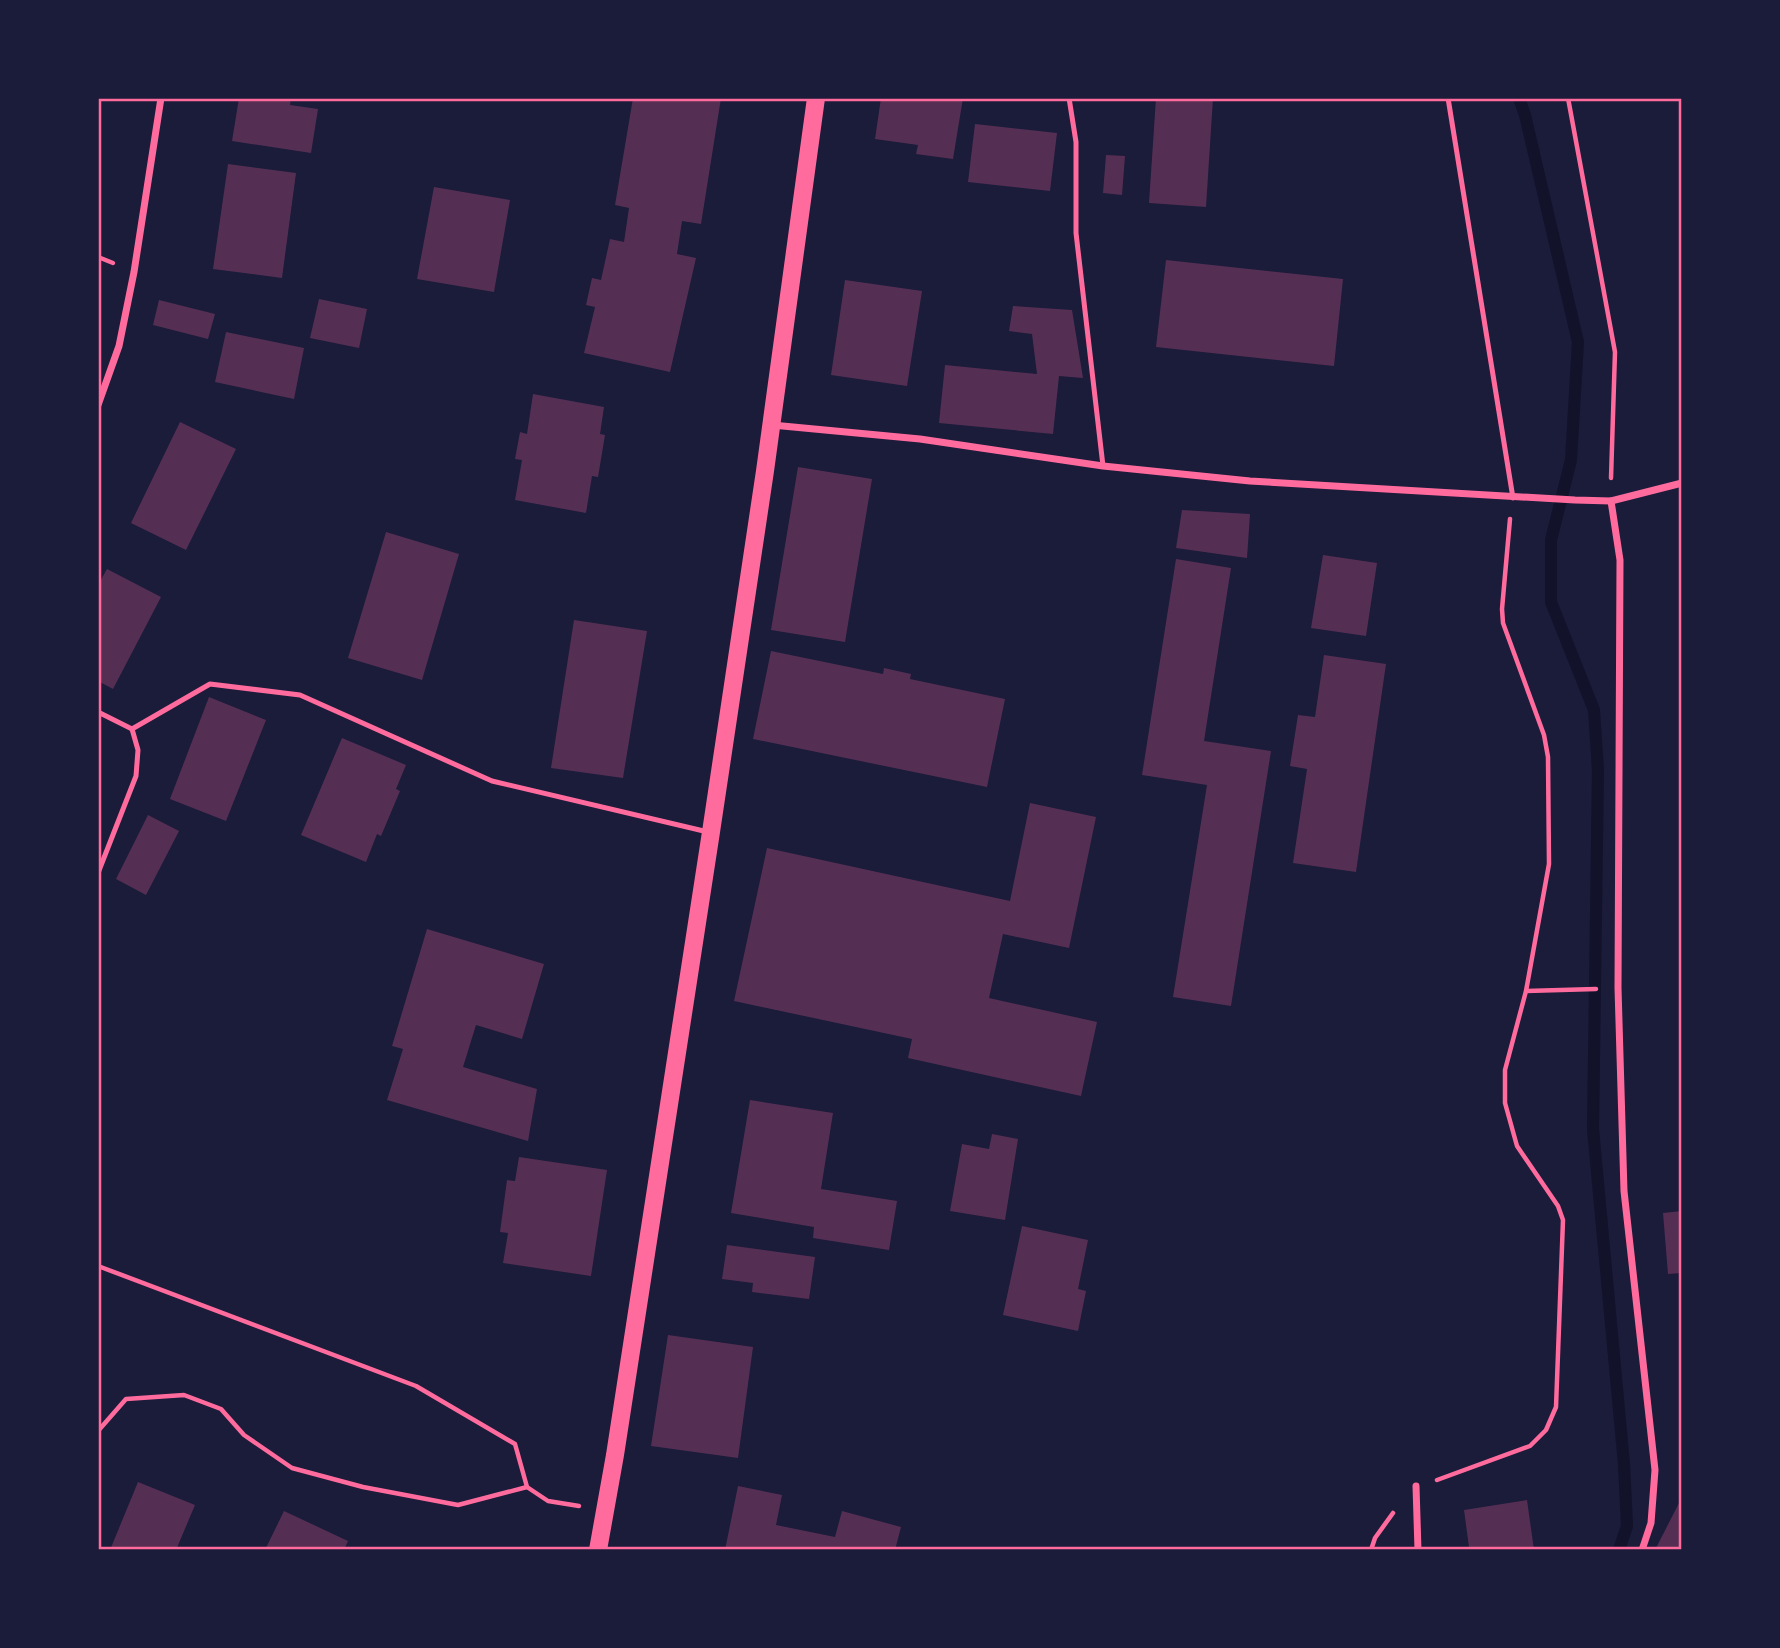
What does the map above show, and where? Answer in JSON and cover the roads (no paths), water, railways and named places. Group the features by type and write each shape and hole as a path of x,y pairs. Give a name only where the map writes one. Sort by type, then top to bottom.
{"main road":[{"path":"598,1550 711,832 816,98"}],"street":[{"path":"98,405 119,346 134,272 161,98"},
{"path":"771,425 920,439 1103,466 1250,481 1513,498 1611,501 1682,483"},
{"path":"1611,501 1620,560 1618,988 1625,1191 1654,1470 1651,1523 1642,1550"},
{"path":"1416,1486 1418,1550"}],"lane":[{"path":"1069,98 1076,142 1076,233 1103,466"},
{"path":"1448,98 1513,498"},
{"path":"132,729 210,684 300,695 492,780 711,832"},
{"path":"98,712 132,729 138,750 136,776 98,873"}],"waterway":[{"path":"1519,98 1578,342 1571,460 1551,540 1551,602 1594,710 1598,770 1593,1129 1624,1464 1627,1526 1619,1550"}]}
